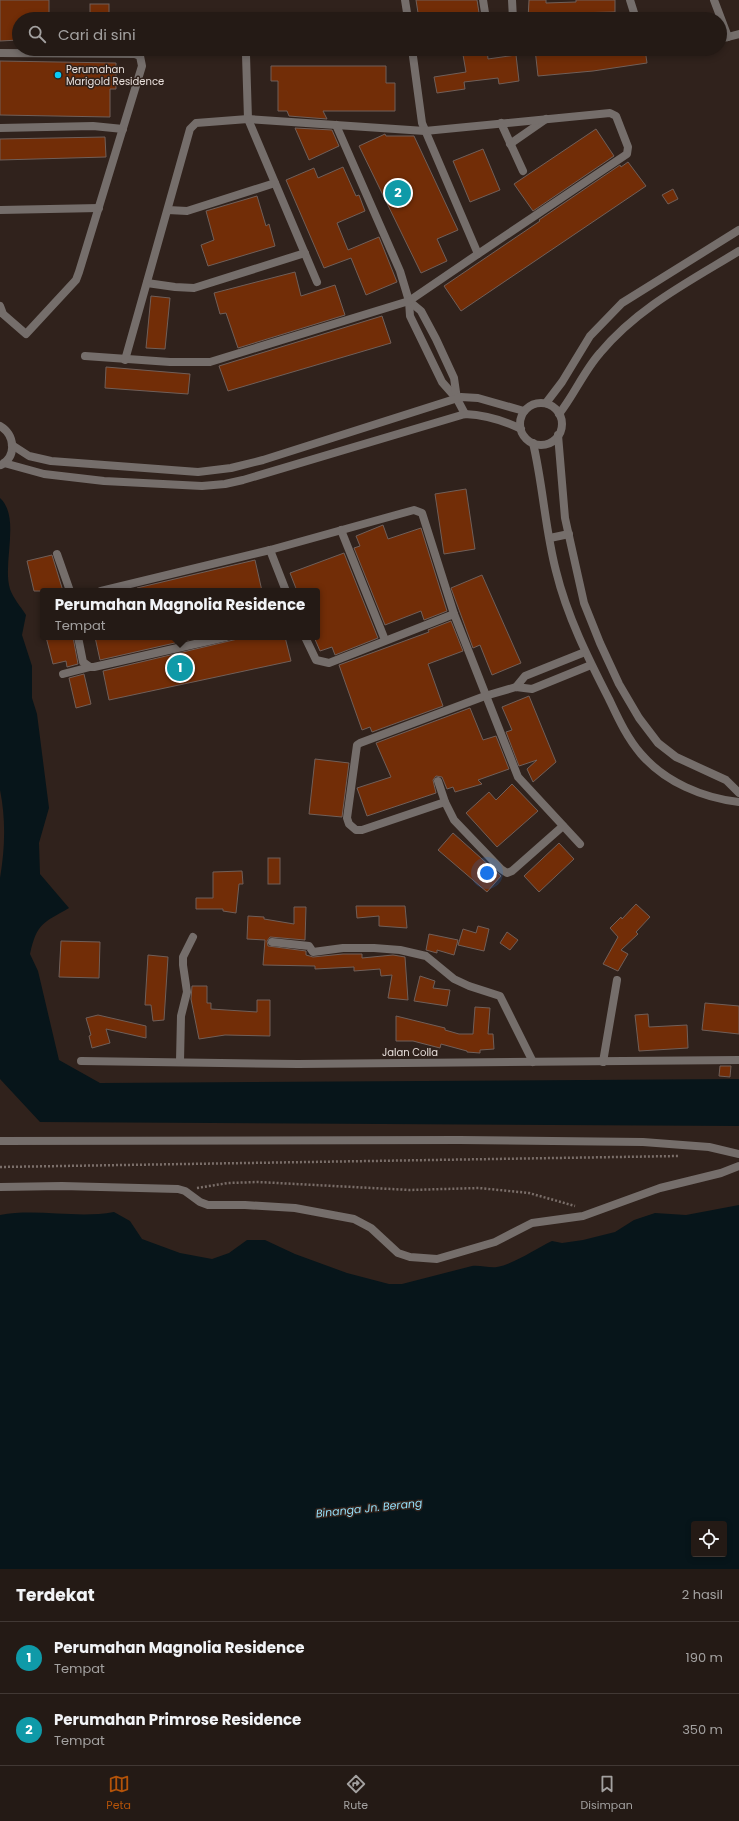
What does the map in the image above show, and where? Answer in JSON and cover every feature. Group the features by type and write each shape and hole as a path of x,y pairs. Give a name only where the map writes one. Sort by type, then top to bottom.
{"street":[{"path":"405,0 407,12"},
{"path":"483,0 485,12"},
{"path":"512,0 513,12"},
{"path":"630,0 634,12"},
{"path":"714,0 717,12"},
{"path":"727,37 739,34"},
{"path":"0,53 12,53"},
{"path":"0,306 3,314 26,334 76,280 142,66 140,56"},
{"path":"246,56 248,120 317,282"},
{"path":"413,56 420,117 478,254"},
{"path":"85,356 125,360 204,363 409,301 627,154 628,147 616,116 613,114 547,119 425,131 248,120 196,122 193,125 125,360"},
{"path":"510,144 547,119"},
{"path":"501,123 523,170"},
{"path":"336,125 400,271 409,301 410,316 442,382 457,399 465,414"},
{"path":"0,128 93,126 123,129"},
{"path":"168,210 187,211 275,183"},
{"path":"0,210 99,208"},
{"path":"546,403 562,382 590,336 622,303 739,230"},
{"path":"560,414 599,354 627,325 665,296 739,251"},
{"path":"147,283 194,288 305,253"},
{"path":"409,301 421,311 436,339 454,378 457,399"},
{"path":"12,446 29,456 51,462 198,472 231,468 263,460 457,399 478,398 524,411"},
{"path":"558,435 550,442 545,444 533,443 528,440 521,429 520,423 524,411 534,404 546,403 551,405 560,414 562,425 558,435 565,518 584,603 610,664 638,718 658,743 676,757 726,780 739,793"},
{"path":"2,464 44,474 104,481 202,486 224,484 243,480 465,414 480,415 504,420 521,429"},
{"path":"0,426 9,433 12,446 8,458 2,464"},
{"path":"533,443 556,571 572,622 591,665 627,735 641,754 659,771 677,783 718,800 739,802"},
{"path":"113,588 270,550 414,510 422,513 454,614 485,696 518,776 580,844"},
{"path":"341,530 385,640"},
{"path":"550,538 569,534"},
{"path":"270,550 285,588"},
{"path":"57,554 69,588"},
{"path":"306,640 316,660 329,663 454,614"},
{"path":"79,640 83,662 90,667"},
{"path":"63,674 213,640"},
{"path":"516,687 525,676 585,652"},
{"path":"445,802 362,830 356,830 349,824 347,818 357,745 485,696 516,687 532,689 591,665"},
{"path":"438,781 445,802 454,820 501,869 507,873 512,871 563,826"},
{"path":"180,1061 181,1016 187,992 183,957 193,937"},
{"path":"272,942 309,946 313,952 343,948 374,948 400,950 426,956 454,979 469,986 500,996 533,1062"},
{"path":"603,1062 617,980"},
{"name":"Jalan Colla","path":"81,1061 145,1063 180,1061 298,1064 739,1060"},
{"path":"0,1141 459,1140 643,1142 709,1146 739,1154"},
{"path":"0,1187 62,1186 185,1191 200,1202 208,1205 245,1205 295,1208 354,1220 371,1228 398,1253 410,1257 437,1259 495,1242 532,1223 583,1216 660,1188 721,1174 739,1166"}],"path":[{"path":"0,1167 680,1156"},
{"path":"185,1191 228,1183 258,1182 410,1190 479,1188 529,1193 576,1206"}],"water":[{"path":"0,498 6,506 9,517 10,541 8,578 10,589 26,615 22,635 32,666 32,698 37,714 49,808 39,843 40,874 69,908 42,925 35,936 30,954 38,971 59,1060 100,1083 739,1079 739,1126 40,1122 0,1079 0,878 4,834 0,790"},
{"name":"Binanga Jn. Berang","path":"739,1205 739,1569 0,1569 0,1215 14,1213 100,1214 114,1212 130,1221 142,1239 180,1253 212,1259 229,1253 247,1240 265,1240 295,1254 347,1273 389,1284 402,1284 472,1266 497,1267 518,1259 552,1241 562,1243 583,1240 615,1232 634,1220 655,1213 686,1215"}],"building":[{"path":"0,0 49,0 49,12 12,12 12,40 0,41"},
{"path":"416,0 477,0 479,12 418,12"},
{"path":"529,0 546,0 546,3 576,2 576,0 615,0 615,12 528,12"},
{"path":"90,4 109,4 109,12 90,12"},
{"path":"463,56 488,56 488,59 516,56 519,81 499,84 498,78 464,82 465,89 437,93 434,77 466,72"},
{"path":"536,56 646,56 647,63 593,71 538,76"},
{"path":"0,61 116,63 116,89 110,89 110,117 0,115"},
{"path":"271,66 386,66 386,83 395,83 395,111 323,111 327,119 289,116 287,111 278,111 278,81 271,81"},
{"path":"295,128 332,130 339,146 309,160"},
{"path":"596,129 614,156 533,211 514,184"},
{"path":"385,134 386,136 414,136 458,230 437,239 447,261 421,273 359,146"},
{"path":"105,137 106,157 0,160 0,139"},
{"path":"483,149 500,190 470,202 453,161"},
{"path":"628,162 646,186 461,311 444,286 620,165 621,167"},
{"path":"343,167 356,196 359,195 365,211 337,223 348,250 379,237 397,282 366,295 351,258 324,268 286,180 314,168 318,178"},
{"path":"673,189 678,199 668,204 662,195"},
{"path":"257,196 266,226 269,224 275,246 208,266 201,245 214,240 206,211"},
{"path":"295,272 301,296 335,285 345,315 238,348 226,313 220,314 214,293"},
{"path":"151,296 170,298 165,349 146,348"},
{"path":"382,316 391,343 228,391 219,366"},
{"path":"106,367 190,374 188,394 105,388"},
{"path":"466,489 475,549 444,554 435,494"},
{"path":"383,525 388,539 421,528 447,611 424,620 421,611 385,625 354,548 360,546 356,536"},
{"path":"344,553 378,638 335,655 332,647 320,651 315,640 320,640 320,588 296,588 290,573"},
{"path":"52,555 62,588 40,588 40,591 34,591 27,561"},
{"path":"255,560 261,588 137,588"},
{"path":"482,575 521,663 492,675 480,645 473,648 451,588"},
{"path":"451,621 463,651 428,664 443,706 372,732 370,727 362,730 339,665 429,632 428,630"},
{"path":"47,640 74,640 78,664 67,667 66,661 53,664"},
{"path":"96,640 188,640 100,660"},
{"path":"233,640 286,640 291,661 109,700 103,671"},
{"path":"84,674 91,704 76,708 69,678"},
{"path":"529,696 556,762 533,782 527,769 537,760 519,766 506,732 512,730 502,707"},
{"path":"470,708 483,740 496,736 509,769 478,780 482,784 455,792 453,787 447,789 442,777 436,776 433,780 436,793 367,816 357,788 391,777 376,743"},
{"path":"315,759 349,763 342,817 309,814"},
{"path":"512,784 538,811 497,847 466,813 489,792 496,800"},
{"path":"453,833 501,876 487,892 438,850"},
{"path":"559,843 574,859 539,892 524,876"},
{"path":"268,858 280,858 280,884 268,884"},
{"path":"242,871 243,884 239,884 236,913 223,911 223,909 196,909 196,898 213,898 213,872"},
{"path":"636,904 650,917 636,932 638,934 621,950 628,954 618,971 603,964 618,937 610,928 621,917 622,919"},
{"path":"356,906 405,906 407,928 379,926 379,916 357,918"},
{"path":"294,907 306,907 305,940 270,937 267,941 268,946 306,951 306,955 313,957 362,954 362,958 393,955 405,957 408,1000 388,998 392,975 381,976 380,969 354,971 354,967 315,969 315,966 263,965 265,940 247,939 248,916 264,917 264,919 294,924"},
{"path":"478,926 489,929 484,951 458,945 463,929 476,933"},
{"path":"507,932 518,940 510,950 500,943"},
{"path":"429,934 458,940 454,955 437,950 437,953 426,950"},
{"path":"61,941 100,942 99,978 59,977"},
{"path":"148,955 168,957 164,1020 153,1021 151,1005 145,1005"},
{"path":"420,976 435,981 433,988 450,990 447,1006 414,1001"},
{"path":"192,986 207,986 207,1003 211,1003 211,1009 257,1012 257,1000 270,1000 270,1036 225,1035 199,1039 191,999"},
{"path":"705,1003 739,1006 739,1034 702,1030"},
{"path":"475,1007 490,1008 488,1034 493,1034 494,1049 480,1050 480,1053 467,1052 441,1044 440,1048 413,1041 396,1041 396,1016 445,1028 445,1030 459,1034 473,1034"},
{"path":"648,1014 649,1027 687,1025 688,1048 639,1051 635,1015"},
{"path":"98,1015 146,1026 146,1038 106,1029 110,1043 92,1048 89,1036 91,1035 86,1018"},
{"path":"720,1066 731,1066 730,1077 719,1076"}],"place":[{"name":"Perumahan Marigold Residence","path":"58,75"},
{"name":"Perumahan Primrose Residence","path":"398,193"},
{"name":"Perumahan Magnolia Residence","path":"180,668"}]}
